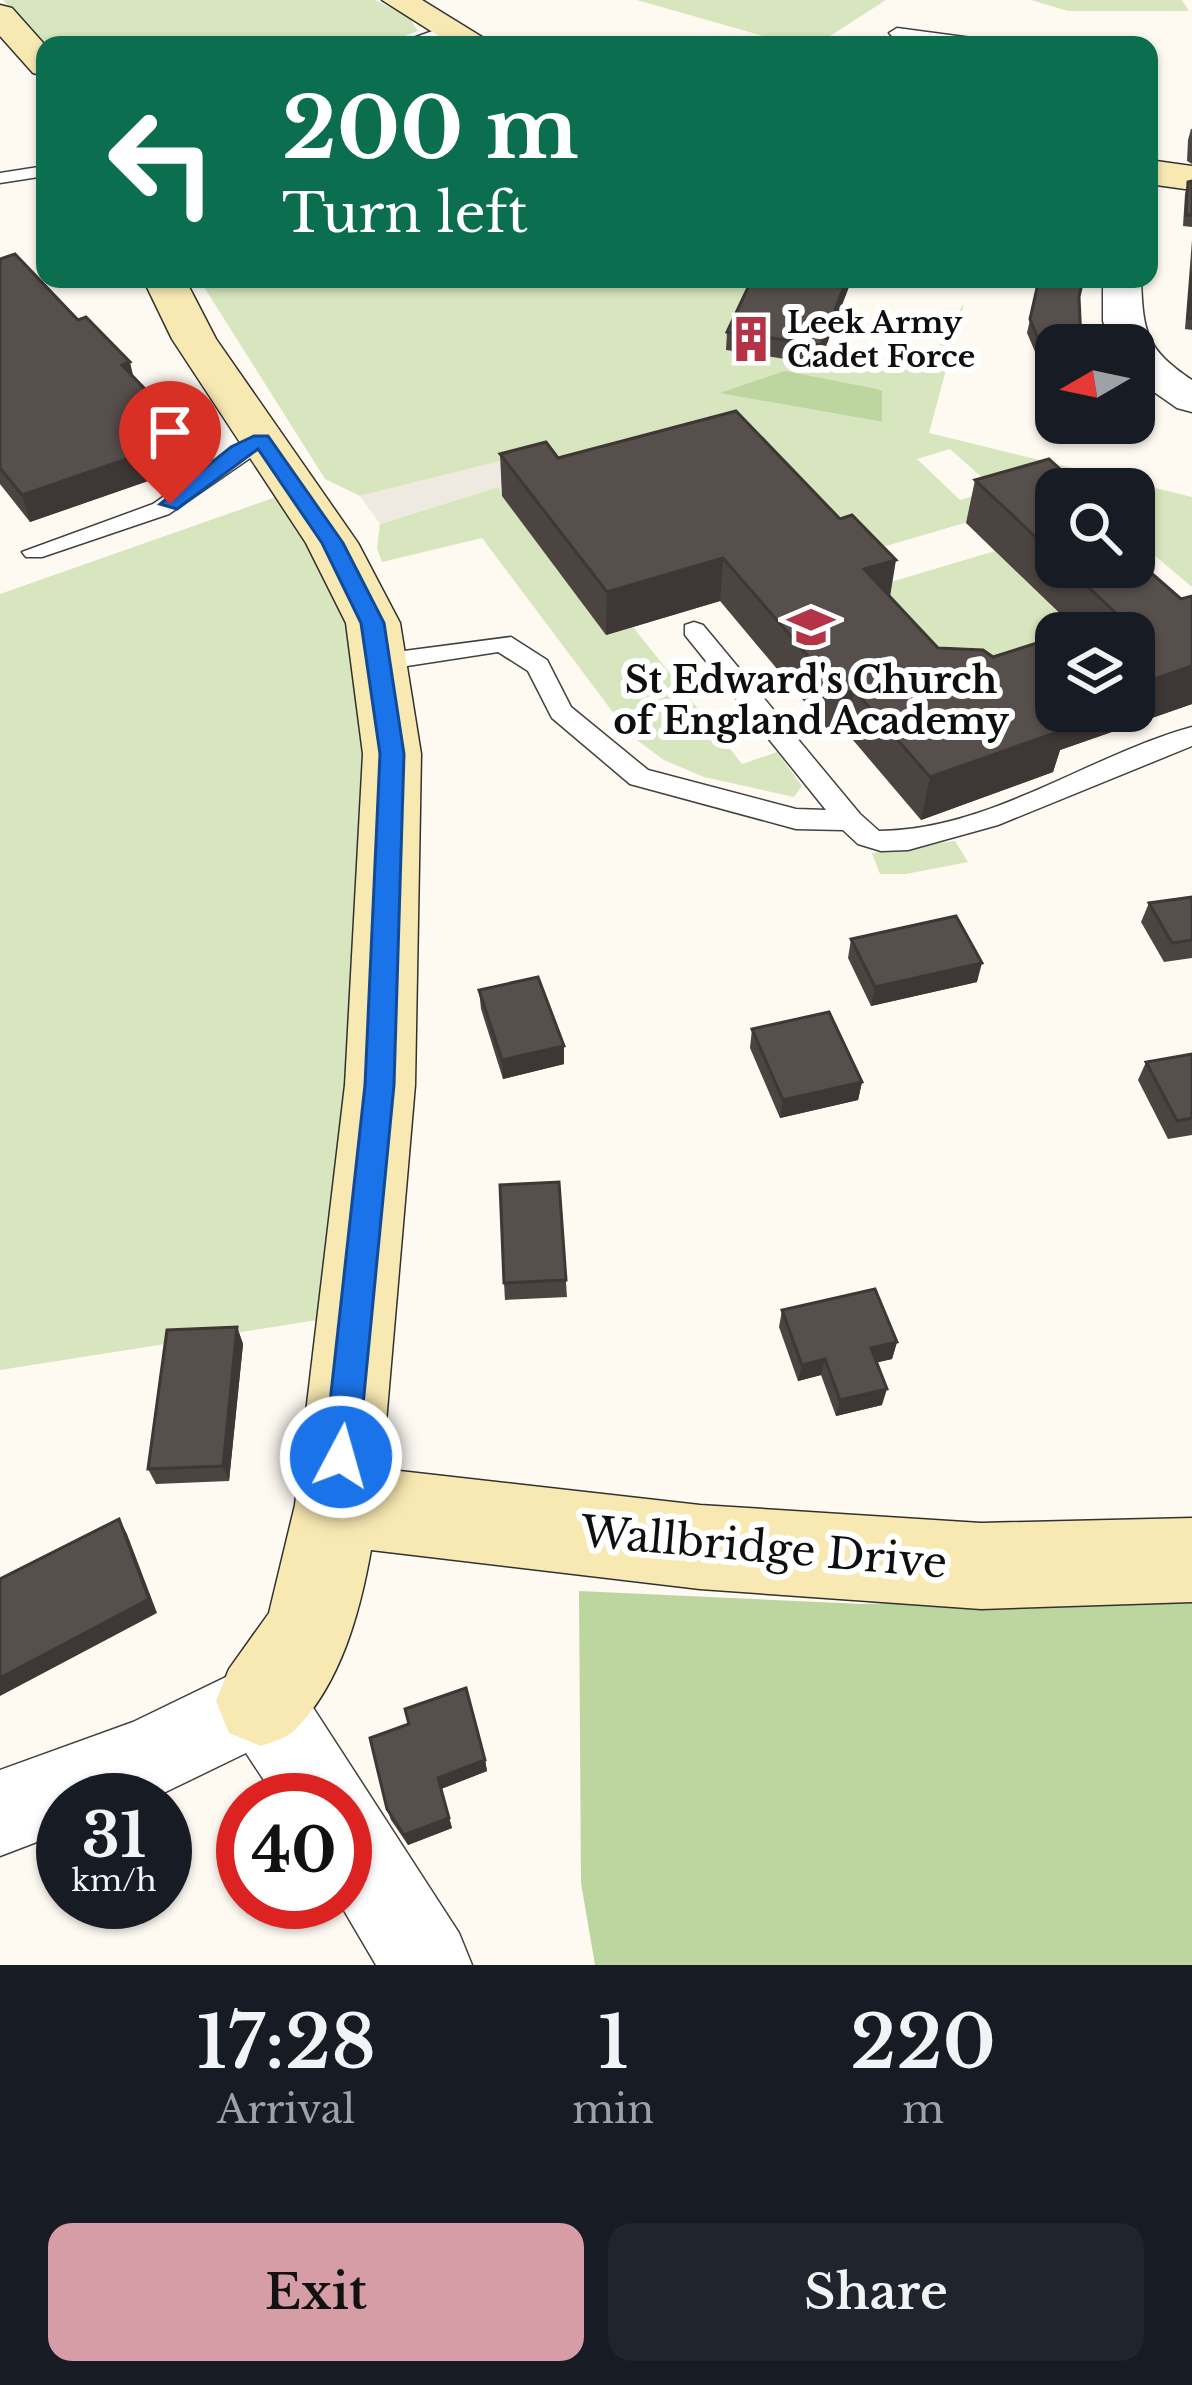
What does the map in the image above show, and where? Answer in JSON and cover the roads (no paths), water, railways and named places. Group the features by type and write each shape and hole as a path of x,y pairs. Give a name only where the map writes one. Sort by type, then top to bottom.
{"street":[{"path":"398,0 462,36"},
{"path":"4,24 36,57"},
{"path":"1158,173 1192,178"},
{"path":"0,1813 152,1757 261,1701 306,1636 337,1505 380,1085 392,754 381,662 373,623 332,543 194,339 168,288"},
{"path":"1122,288 1124,324"},
{"path":"1155,374 1192,398"},
{"name":"Wallbridge Drive","path":"337,1505 700,1547 981,1566 1192,1560"},
{"path":"261,1701 308,1773"},
{"path":"372,1874 428,1965"}],"lane":[{"path":"0,178 36,172"},
{"path":"34,552 170,504 238,451 261,440"},
{"path":"694,630 850,821 879,842 960,827 1192,736"},
{"path":"381,662 502,644 538,666 561,712 639,777 796,819 850,821"}],"place":[{"name":"Leek Army Cadet Force","path":"751,339"},
{"name":"St Edward's Church of England Academy","path":"811,627"}]}
